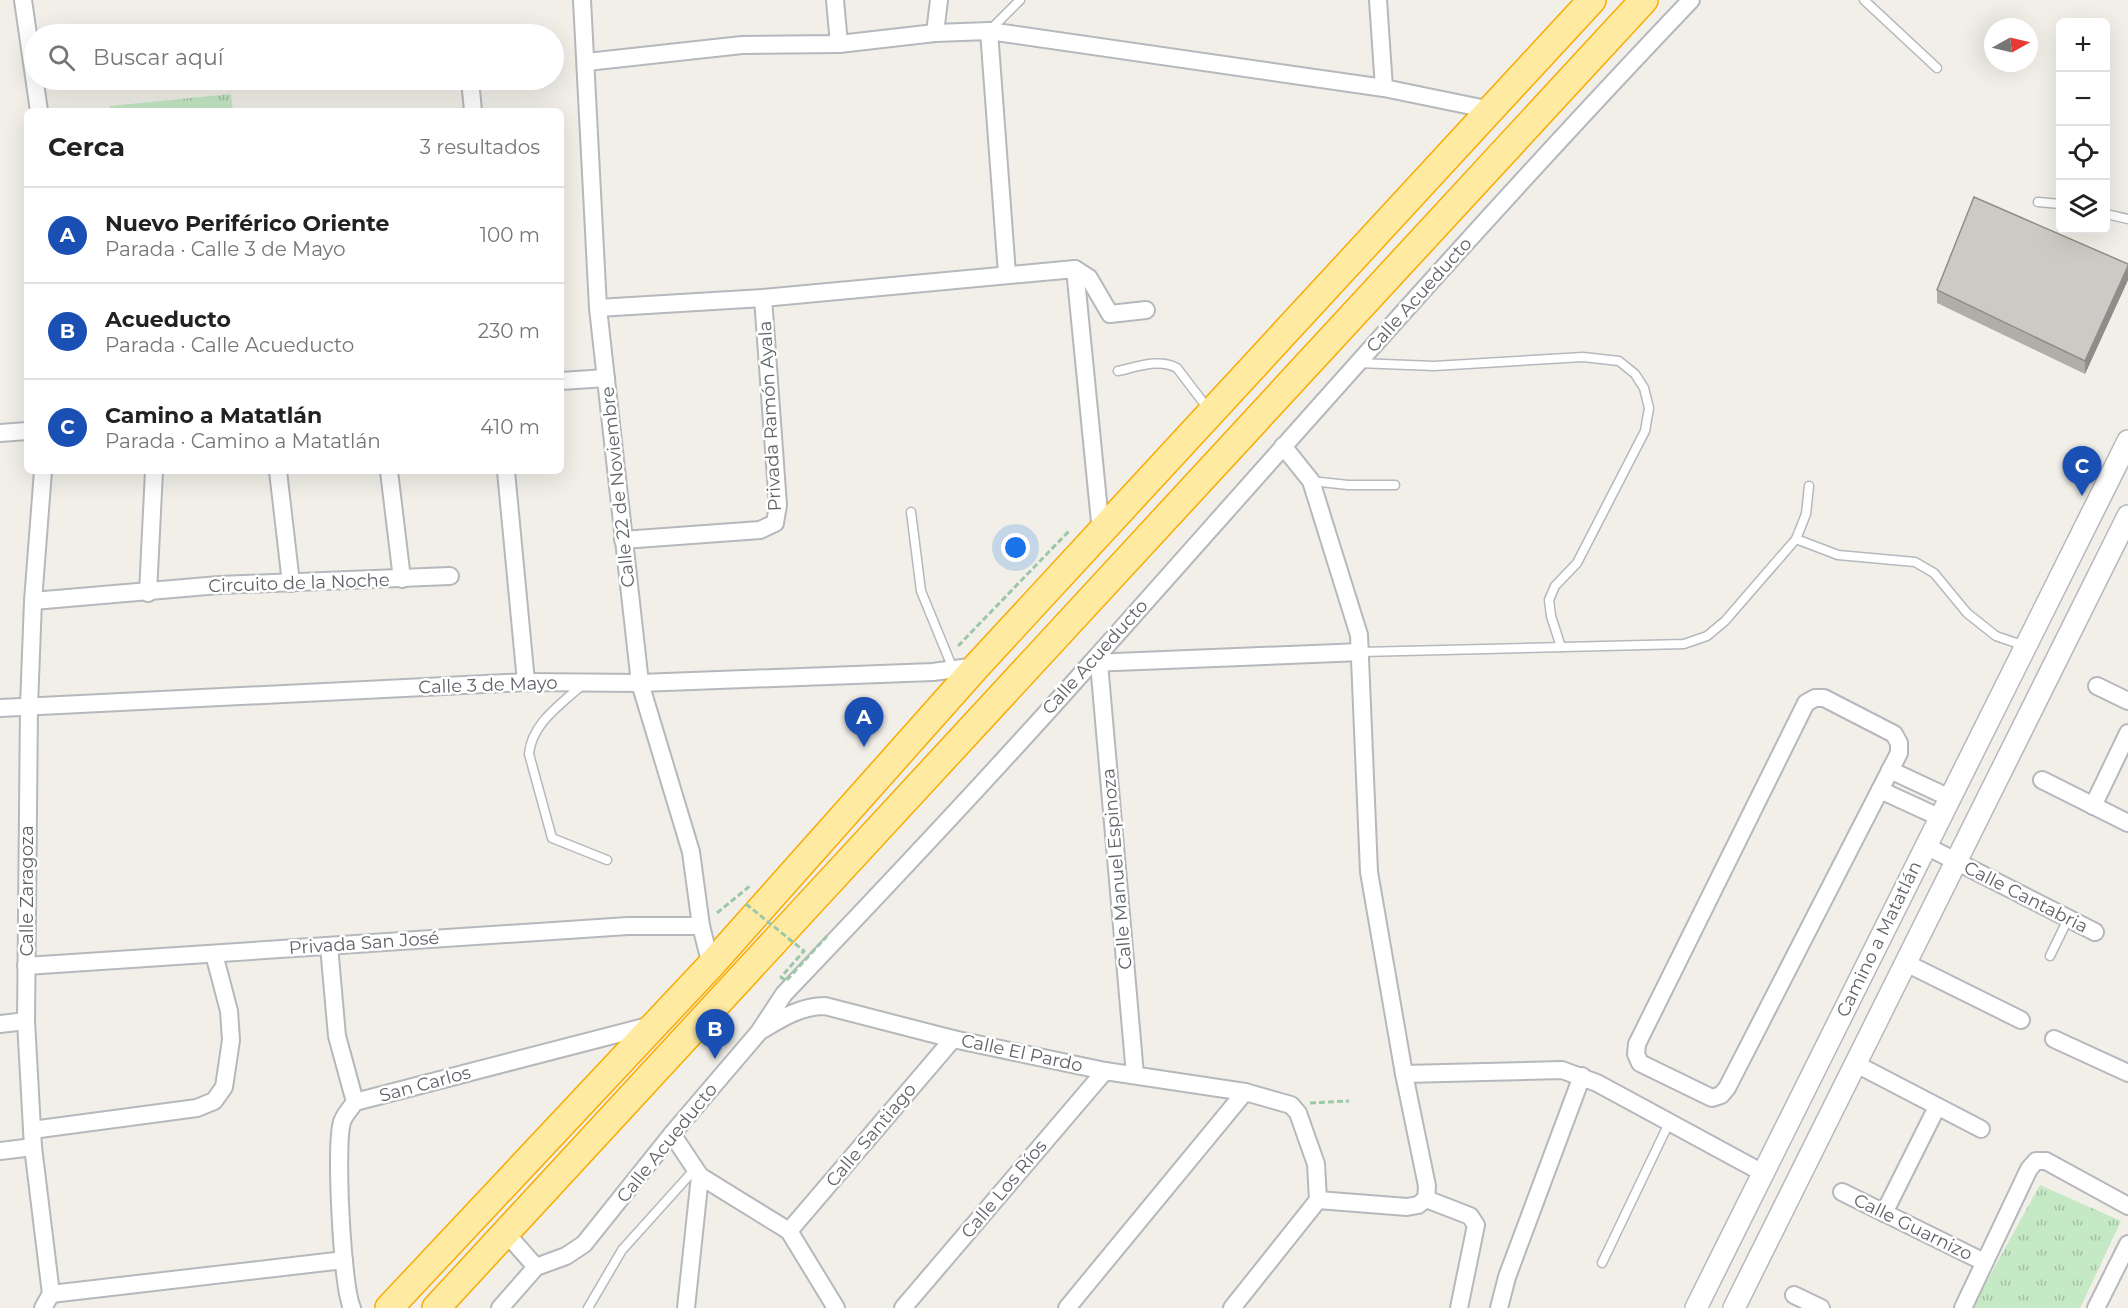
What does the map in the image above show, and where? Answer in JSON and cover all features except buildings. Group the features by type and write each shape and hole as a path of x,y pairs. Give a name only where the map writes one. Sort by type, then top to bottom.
{"highway":[{"path":"389,1308 652,1025 711,965 965,667 1101,532 1592,0"},
{"path":"436,1308 1644,0"}],"street":[{"path":"23,0 26,24"},
{"name":"Calle 22 de Noviembre","path":"582,0 598,308 640,683 692,852 701,926 711,965"},
{"path":"835,0 839,44"},
{"path":"935,33 939,0"},
{"path":"1378,0 1384,88"},
{"name":"Calle Acueducto","path":"500,1308 536,1267 566,1256 584,1244 672,1134 759,1032 784,994 1095,663 1357,363 1556,142 1691,0"},
{"path":"587,62 742,45 839,44 935,33 989,31 1384,88 1491,110"},
{"path":"989,31 1008,274"},
{"path":"36,90 39,108"},
{"path":"471,90 472,108"},
{"path":"1536,118 1556,142"},
{"path":"1075,269 1101,532"},
{"path":"598,308 763,298 1075,269 1089,278 1110,314 1146,310"},
{"name":"Privada Ramón Ayala","path":"623,540 760,530 775,523 778,505 763,298"},
{"path":"564,381 606,378"},
{"path":"0,433 24,431"},
{"name":"Camino a Matatlán","path":"1696,1308 2128,441"},
{"path":"1283,446 1311,481 1359,635 1369,872 1404,1074 1427,1186 1426,1199 1418,1205 1407,1207 1318,1200"},
{"name":"Calle Zaragoza","path":"43,474 33,601 29,706 26,1021 32,1138 47,1301"},
{"path":"148,593 154,474"},
{"path":"278,474 291,583"},
{"path":"389,474 402,579"},
{"path":"506,474 526,682"},
{"name":"Camino a Matatlán","path":"1734,1308 2128,516"},
{"name":"Circuito de la Noche","path":"33,601 148,593 219,585 450,576"},
{"path":"1095,663 1361,652"},
{"name":"Calle Manuel Espinoza","path":"1095,663 1135,1075"},
{"name":"Calle 3 de Mayo","path":"0,708 526,682 640,683 965,667"},
{"path":"2097,686 2128,701"},
{"path":"1815,698 1824,698 1894,734 1899,743 1899,753 1880,790 1721,1095 1712,1098 1640,1063 1636,1054 1637,1044 1806,703 1815,698"},
{"path":"2093,806 2128,733"},
{"path":"1890,770 1950,798"},
{"path":"2042,780 2128,823"},
{"path":"1880,790 1941,818"},
{"name":"Calle Cantabria","path":"1926,846 2095,932"},
{"name":"Privada San José","path":"26,966 628,926 701,926"},
{"path":"329,946 337,1036 355,1102"},
{"path":"0,1151 32,1138 197,1108 214,1101 224,1087 232,1026 213,954"},
{"path":"1906,963 2021,1020"},
{"name":"Calle El Pardo","path":"759,1032 791,1013 812,1006 825,1006 953,1039 1105,1071 1245,1092 1291,1104"},
{"path":"0,1024 26,1021"},
{"name":"San Carlos","path":"352,1308 344,1260 338,1148 342,1120 355,1102 652,1025"},
{"path":"1821,1058 1824,1074 1840,1081 1856,1064 1853,1033 1835,1028"},
{"name":"Calle Santiago","path":"789,1231 953,1039"},
{"path":"2054,1039 2128,1073"},
{"path":"1856,1064 1981,1129"},
{"path":"1404,1074 1562,1070 1581,1076 1763,1173"},
{"name":"Calle Los Ríos","path":"903,1308 1105,1071"},
{"path":"1498,1308 1507,1277 1581,1076"},
{"path":"1067,1308 1245,1092"},
{"path":"1232,1308 1318,1200 1319,1181 1316,1164 1298,1113 1291,1104"},
{"path":"1884,1213 1936,1107"},
{"path":"672,1134 697,1173 789,1231 836,1308"},
{"path":"1963,1308 2029,1169 2036,1161 2046,1161 2128,1206"},
{"path":"686,1308 697,1173"},
{"name":"Calle Guarnizo","path":"1842,1192 1984,1263"},
{"path":"1426,1199 1470,1216 1476,1225 1459,1308"},
{"path":"506,1233 536,1267"},
{"path":"2096,1308 2128,1244"},
{"path":"47,1301 344,1260"},
{"path":"1794,1295 1821,1308"}],"lane":[{"path":"989,31 1020,0"},
{"path":"1864,0 1937,68"},
{"path":"2038,202 2056,204"},
{"path":"2110,215 2128,219"},
{"path":"1357,363 1434,366 1583,357 1619,361 1635,374 1644,388 1649,408 1644,431 1577,563 1555,586 1549,600 1551,616 1561,647"},
{"path":"1118,371 1158,363 1170,363 1177,368 1211,413"},
{"path":"1311,481 1348,485 1395,485"},
{"path":"1361,652 1684,644 1707,636 1725,621 1796,539 1806,514 1809,486"},
{"path":"911,512 921,591 965,667"},
{"path":"1796,539 1838,555 1915,562 1934,573 1967,613 1996,636 2025,646"},
{"path":"585,683 537,727 530,740 529,754 552,838 607,860"},
{"path":"2050,956 2068,919"},
{"path":"1602,1263 1669,1123"},
{"path":"588,1308 622,1250 697,1173"}],"path":[{"path":"746,904 804,951 781,977 786,981 827,936"},
{"path":"1291,1104 1349,1101"}],"green space":[{"path":"231,94 233,108 110,108 110,106"},
{"path":"2040,1185 2121,1221 2080,1308 1972,1308"}],"place":[{"name":"Camino a Matatlán","path":"2082,496"},
{"name":"Nuevo Periférico Oriente","path":"864,747"},
{"name":"Acueducto","path":"715,1059"}]}
